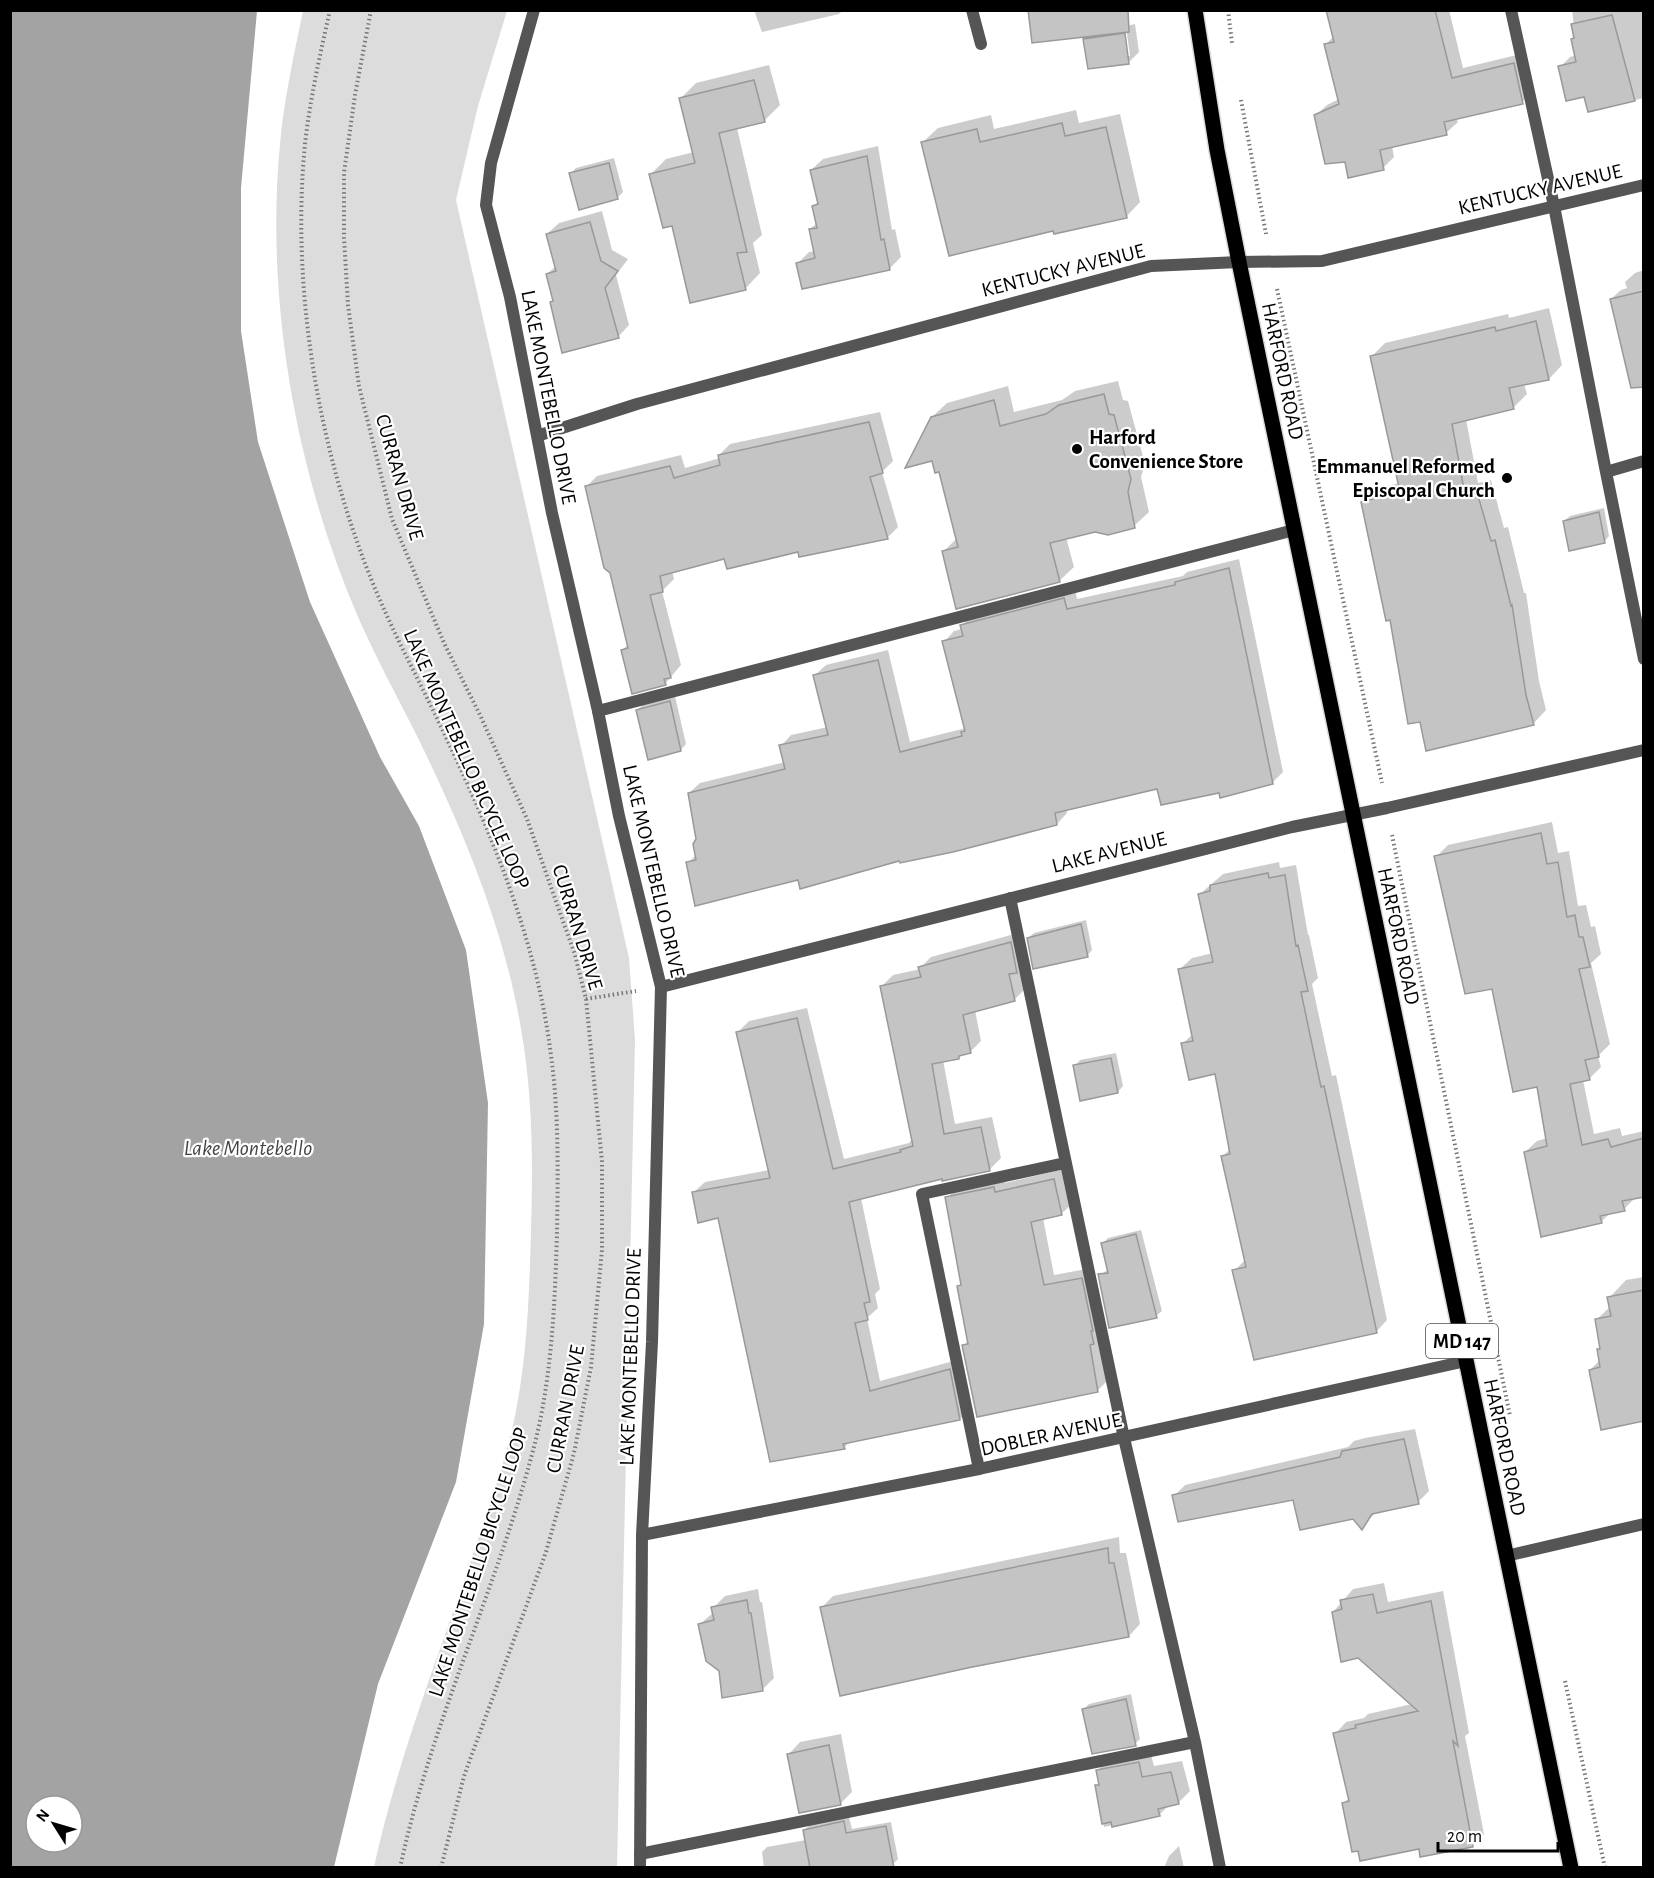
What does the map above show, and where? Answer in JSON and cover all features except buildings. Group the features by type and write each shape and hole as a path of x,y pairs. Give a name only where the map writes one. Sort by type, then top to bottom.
{"main road":[{"name":"HARFORD ROAD","path":"1195,10 1217,150 1239,262 1571,1868"}],"street":[{"name":"LAKE MONTEBELLO DRIVE","path":"534,10 491,164 486,205 510,297 552,513 598,711 619,816 662,987 652,1342 642,1535 640,1868"},
{"path":"972,10 981,44"},
{"path":"1511,10 1554,206 1644,659"},
{"name":"KENTUCKY AVENUE","path":"537,436 637,404 1151,266 1322,261 1644,184"},
{"path":"1606,472 1644,461"},
{"path":"598,711 1294,530"},
{"name":"LAKE AVENUE","path":"662,987 1292,827 1644,750"},
{"path":"1010,898 1124,1438 1195,1742 1220,1868"},
{"path":"980,1469 922,1194 1065,1163"},
{"name":"DOBLER AVENUE","path":"642,1535 980,1469 1466,1361"},
{"path":"1506,1557 1644,1524"},
{"path":"640,1854 1195,1742"}],"path":[{"name":"LAKE MONTEBELLO BICYCLE LOOP","path":"330,10 312,95 305,146 303,187 303,273 308,326 319,396 346,510 365,565 405,657 442,728 489,833 514,901 547,1023 556,1112 558,1200 556,1280 549,1365 542,1412 513,1518 426,1767 400,1868"},
{"name":"CURRAN DRIVE","path":"371,10 355,95 344,172 344,238 348,304 359,386 392,519 444,643 480,715 527,819 575,955 586,999 602,1162 602,1250 591,1367 574,1453 546,1552 464,1776 441,1868"},
{"path":"1228,10 1232,45"},
{"path":"1239,91 1272,262 1387,808 1511,1423"},
{"path":"586,999 662,987"},
{"path":"1563,1674 1605,1868"}],"shaded area":[{"path":"303,11 507,11 478,106 456,200 629,958 635,1040 617,1867 374,1867 404,1755 496,1486 511,1434 521,1384 528,1308 532,1156 528,1079 521,1029 514,991 493,917 451,808 358,617 336,562 302,445 290,385 277,264 277,203 284,110"}],"water":[{"name":"Lake Montebello","path":"11,10 257,11 241,188 241,331 258,442 310,602 380,757 419,826 466,950 488,1103 484,1324 456,1482 378,1684 334,1867 11,1867"}],"place":[{"name":"Harford Convenience Store","path":"1077,449"},
{"name":"Emmanuel Reformed Episcopal Church","path":"1507,478"}]}
